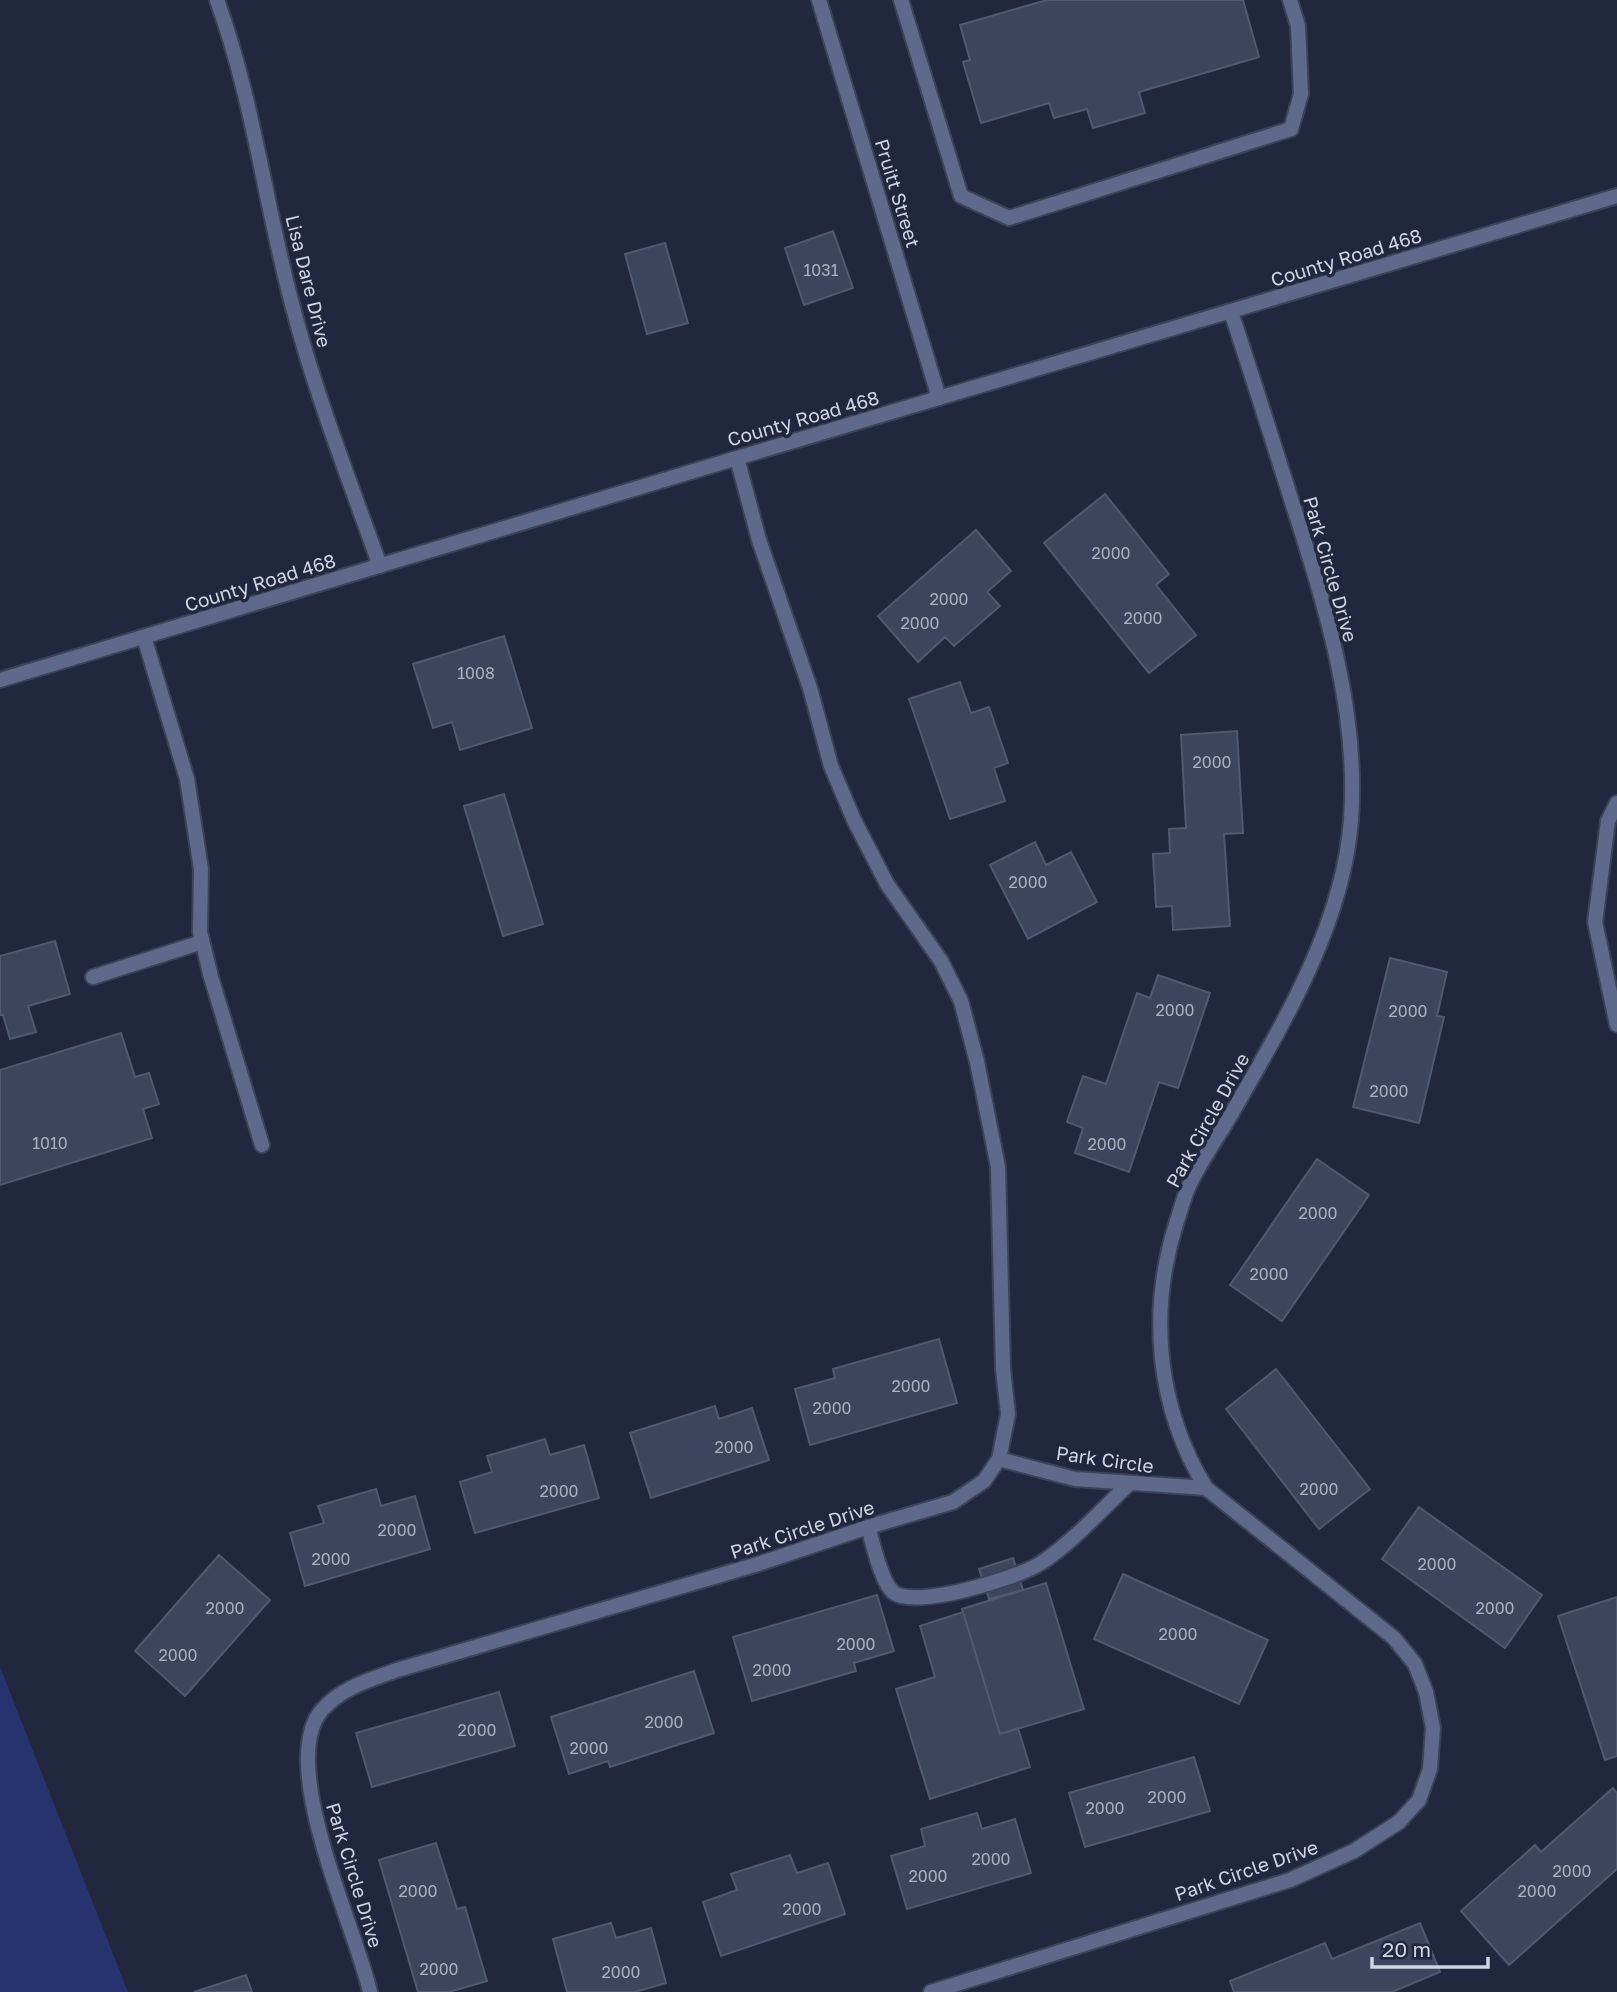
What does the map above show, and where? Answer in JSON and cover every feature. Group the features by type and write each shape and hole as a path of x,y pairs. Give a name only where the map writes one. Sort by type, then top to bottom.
{"street":[{"name":"Lisa Dare Drive","path":"217,0 232,41 252,117 292,304 323,407 380,566"},
{"name":"Pruitt Street","path":"819,0 939,398"},
{"path":"901,0 961,197 1009,218 1291,129 1301,94 1298,26 1290,0"},
{"name":"County Road 468","path":"0,680 1617,196"},
{"name":"Park Circle Drive","path":"931,1992 1290,1880 1354,1851 1399,1822 1419,1800 1430,1769 1433,1728 1426,1692 1415,1664 1394,1638 1206,1488 1189,1460 1173,1416 1160,1357 1159,1302 1170,1245 1188,1189 1264,1056 1322,943 1338,891 1351,824 1354,771 1346,705 1322,595 1231,312"},
{"name":"Park Circle Drive","path":"370,1992 312,1807 308,1748 310,1730 322,1710 347,1688 397,1670 758,1564 868,1527 953,1503 984,1481 999,1460 1008,1414 1003,1369 998,1167 961,1001 941,961 887,884 854,820 831,766 810,688 759,541 737,458"},
{"path":"144,637 187,779 201,869 202,942 262,1145"},
{"path":"1617,803 1608,821 1595,922 1617,1025"},
{"path":"93,977 202,942"},
{"name":"Park Circle","path":"999,1460 1075,1479 1206,1488"},
{"path":"868,1527 890,1591 902,1598 942,1595 1018,1574 1041,1563 1129,1484"}],"shaded area":[{"path":"0,1667 128,1992 0,1992"}],"building":[{"path":"1047,0 1243,0 1259,57 1139,92 1145,113 1093,128 1087,109 1054,118 1049,103 981,123 963,62 970,60 960,25"},
{"path":"833,231 853,288 804,305 785,248"},
{"path":"665,243 688,323 647,334 625,254"},
{"path":"1105,494 1169,574 1156,585 1196,635 1149,673 1044,543"},
{"path":"976,530 1011,571 987,592 1000,606 954,646 945,637 918,662 878,616"},
{"path":"504,636 532,728 460,750 452,722 433,728 413,664"},
{"path":"960,682 971,713 989,707 1008,763 994,768 1005,801 950,819 909,699"},
{"path":"1237,731 1243,833 1224,834 1230,926 1173,930 1172,906 1156,907 1153,854 1170,853 1169,829 1186,828 1181,735"},
{"path":"504,794 543,924 503,936 464,806"},
{"path":"1035,842 1046,865 1071,852 1097,902 1028,939 990,865"},
{"path":"55,941 70,994 28,1006 36,1032 10,1039 3,1015 0,1015 0,956"},
{"path":"1390,958 1447,972 1437,1016 1444,1017 1419,1123 1353,1107"},
{"path":"1158,975 1210,993 1178,1088 1159,1082 1129,1172 1075,1153 1083,1128 1067,1122 1083,1076 1106,1084 1137,993 1150,998"},
{"path":"121,1033 135,1077 149,1073 159,1104 143,1109 152,1138 0,1185 0,1070"},
{"path":"1317,1159 1369,1195 1282,1321 1230,1285"},
{"path":"939,1339 957,1403 810,1445 795,1389 835,1378 833,1369"},
{"path":"1276,1369 1370,1489 1319,1529 1226,1409"},
{"path":"715,1406 719,1419 752,1408 769,1460 651,1498 630,1433"},
{"path":"545,1439 550,1455 584,1445 599,1498 475,1533 460,1482 492,1472 487,1456"},
{"path":"376,1489 381,1506 415,1496 430,1549 305,1586 290,1533 324,1523 318,1506"},
{"path":"1419,1507 1542,1595 1505,1648 1382,1559"},
{"path":"219,1555 270,1600 185,1696 135,1651"},
{"path":"1013,1558 1023,1590 989,1599 979,1569"},
{"path":"1123,1574 1268,1640 1239,1704 1094,1639"},
{"path":"1046,1583 1084,1709 1000,1734 962,1609"},
{"path":"877,1595 894,1651 854,1663 856,1671 752,1701 733,1637"},
{"path":"1617,1597 1617,1756 1605,1760 1558,1616"},
{"path":"963,1612 1000,1734 1018,1728 1030,1767 930,1799 896,1689 935,1677 920,1626"},
{"path":"694,1671 714,1733 610,1767 608,1761 569,1774 551,1717"},
{"path":"499,1692 515,1746 372,1787 356,1733"},
{"path":"1194,1757 1210,1811 1085,1847 1069,1793"},
{"path":"1613,1788 1617,1793 1617,1869 1509,1965 1461,1911 1535,1845 1541,1852"},
{"path":"977,1813 982,1829 1015,1819 1031,1873 907,1909 891,1856 925,1846 921,1829"},
{"path":"436,1843 457,1909 465,1907 487,1981 449,1992 418,1992 379,1860"},
{"path":"790,1855 797,1873 828,1863 845,1914 721,1956 703,1902 737,1890 731,1874"},
{"path":"611,1923 616,1938 651,1928 666,1983 635,1992 567,1992 553,1939"},
{"path":"1420,1923 1440,1972 1392,1992 1234,1992 1230,1981 1325,1943 1332,1959"},
{"path":"246,1975 252,1992 194,1992"}]}
